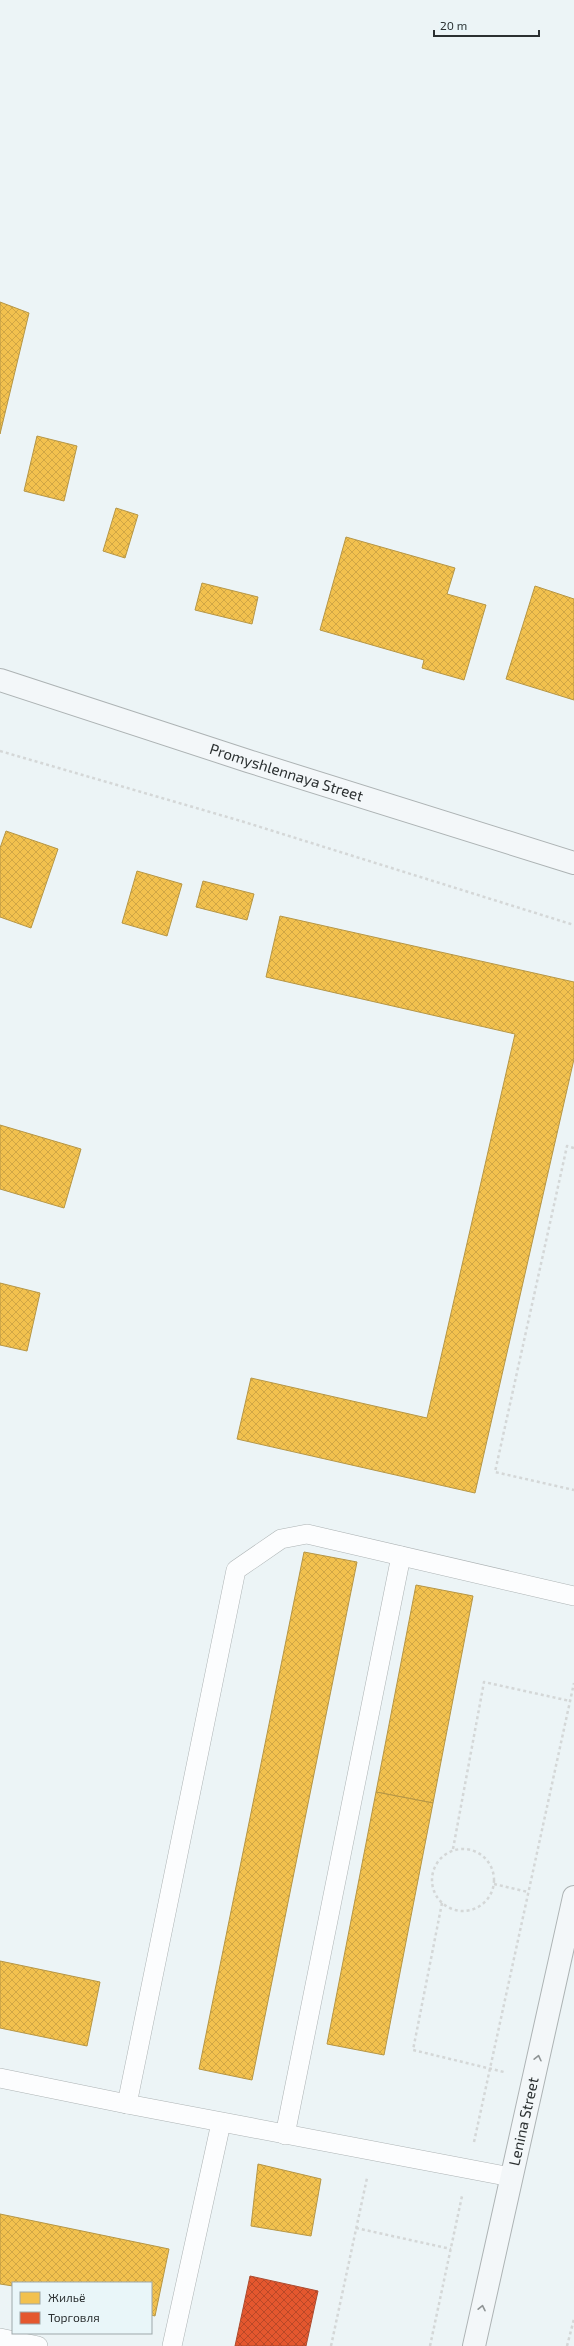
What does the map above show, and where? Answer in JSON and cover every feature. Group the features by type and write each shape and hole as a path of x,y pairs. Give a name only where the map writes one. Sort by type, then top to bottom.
{"main road":[{"name":"Promyshlennaya Street","path":"0,680 248,761 574,863"},
{"name":"Lenina Street","path":"474,2346 574,1897"}],"lane":[{"path":"127,2104 236,1570 281,1539 307,1534 574,1596"},
{"path":"285,2135 401,1556"},
{"path":"0,2078 221,2123 511,2177"},
{"path":"172,2346 221,2123"},
{"path":"0,2338 38,2346"}],"path":[{"path":"0,751 241,821 574,925"},
{"path":"574,1148 567,1146 495,1472 574,1490"},
{"path":"453,1849 484,1682 570,1701"},
{"path":"430,2346 574,1683"},
{"path":"468,1848 481,1853 491,1864 495,1878 494,1884 492,1893 483,1905 470,1911 454,1910 442,1903 433,1889 432,1873 439,1858 453,1849 468,1848"},
{"path":"494,1884 528,1892"},
{"path":"442,1903 413,2050 490,2069"},
{"path":"331,2346 373,2152"},
{"path":"356,2228 451,2249"},
{"path":"567,2346 574,2318"}],"building: Жильё":[{"path":"0,302 29,313 0,434"},
{"path":"37,436 77,446 64,501 24,491"},
{"path":"116,508 138,515 125,558 103,551"},
{"path":"346,537 455,568 447,594 486,605 464,680 422,668 424,660 320,630"},
{"path":"202,583 258,597 252,624 195,610"},
{"path":"535,586 574,599 574,700 506,679"},
{"path":"6,831 58,849 31,928 0,917 0,848"},
{"path":"137,871 182,884 167,936 122,923"},
{"path":"203,881 254,894 247,920 196,907"},
{"path":"280,916 574,982 574,1059 475,1493 237,1439 251,1378 427,1418 515,1034 266,977"},
{"path":"0,1125 81,1149 64,1208 0,1189"},
{"path":"0,1283 40,1293 27,1351 0,1345"},
{"path":"304,1552 357,1562 252,2080 199,2069"},
{"path":"416,1585 473,1596 433,1803 376,1792"},
{"path":"376,1792 433,1803 384,2055 327,2044"},
{"path":"0,1961 100,1982 87,2046 0,2028"},
{"path":"258,2164 321,2179 311,2236 251,2226"},
{"path":"0,2214 169,2249 155,2316 152,2315 152,2282 12,2282 12,2286 0,2284"}],"building: Торговля":[{"path":"250,2276 318,2291 306,2346 235,2346"}]}
